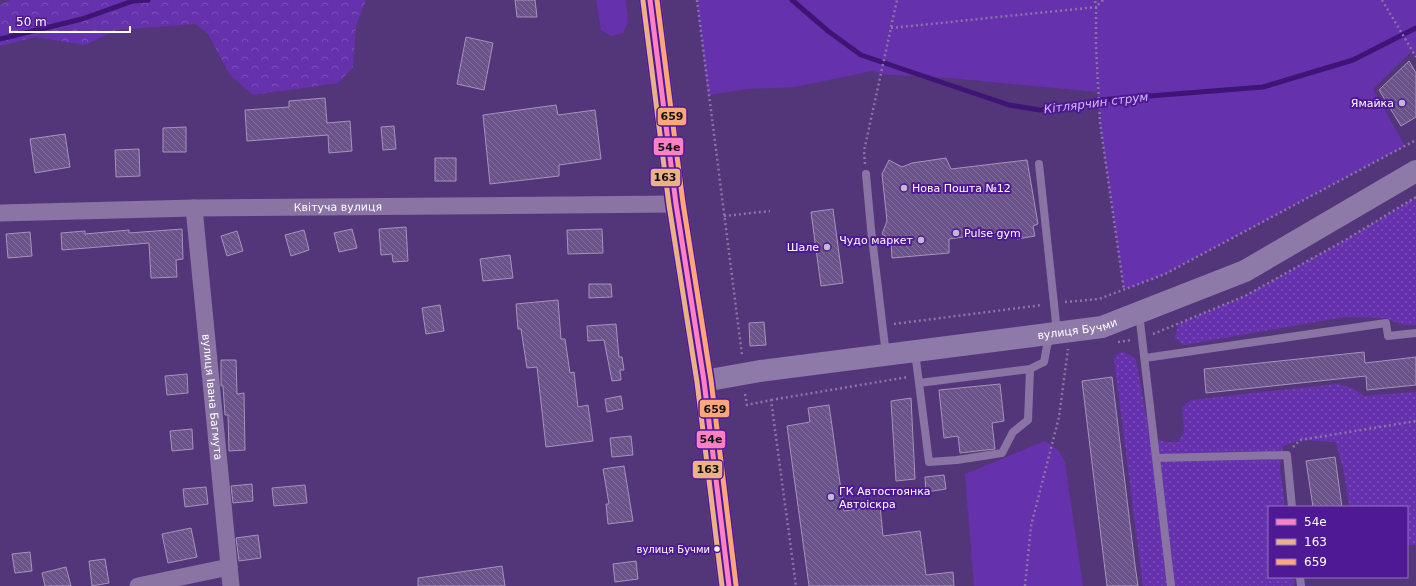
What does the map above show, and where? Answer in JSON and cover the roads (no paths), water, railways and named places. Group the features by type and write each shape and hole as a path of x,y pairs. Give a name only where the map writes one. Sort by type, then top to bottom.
{"main road":[{"path":"650,0 676,204 704,381 729,586"}],"street":[{"name":"вулиця Бучми","path":"704,381 760,371 1102,327 1245,272 1416,171"},
{"name":"Квітуча вулиця","path":"0,213 194,208 676,204"},
{"name":"вулиця Івана Багмута","path":"194,208 231,586"},
{"path":"138,586 229,567"}],"lane":[{"path":"919,383 1030,369 1044,362 1046,346 1060,333 1054,304 1039,164"},
{"path":"866,174 886,355"},
{"path":"1139,313 1172,586"},
{"path":"1145,358 1386,323 1388,336 1416,333"},
{"path":"915,352 928,462 956,460 1002,453 1013,432 1028,420 1030,369"},
{"path":"1156,458 1287,455 1292,506"}],"waterway":[{"name":"Кітлярчин струм","path":"0,39 82,19 133,1 148,0"},
{"name":"Кітлярчин струм","path":"792,0 828,31 861,55 1009,105 1040,110 1071,107 1099,100 1263,87 1353,60 1416,28"}],"place":[{"name":"Ямайка","path":"1402,103"},
{"name":"Нова Пошта №12","path":"904,188"},
{"name":"Pulse gym","path":"956,233"},
{"name":"Чудо маркет","path":"921,240"},
{"name":"Шале","path":"827,247"},
{"name":"ГК Автостоянка Автоіскра","path":"831,497"},
{"name":"вулиця Бучми","path":"717,549"}]}
